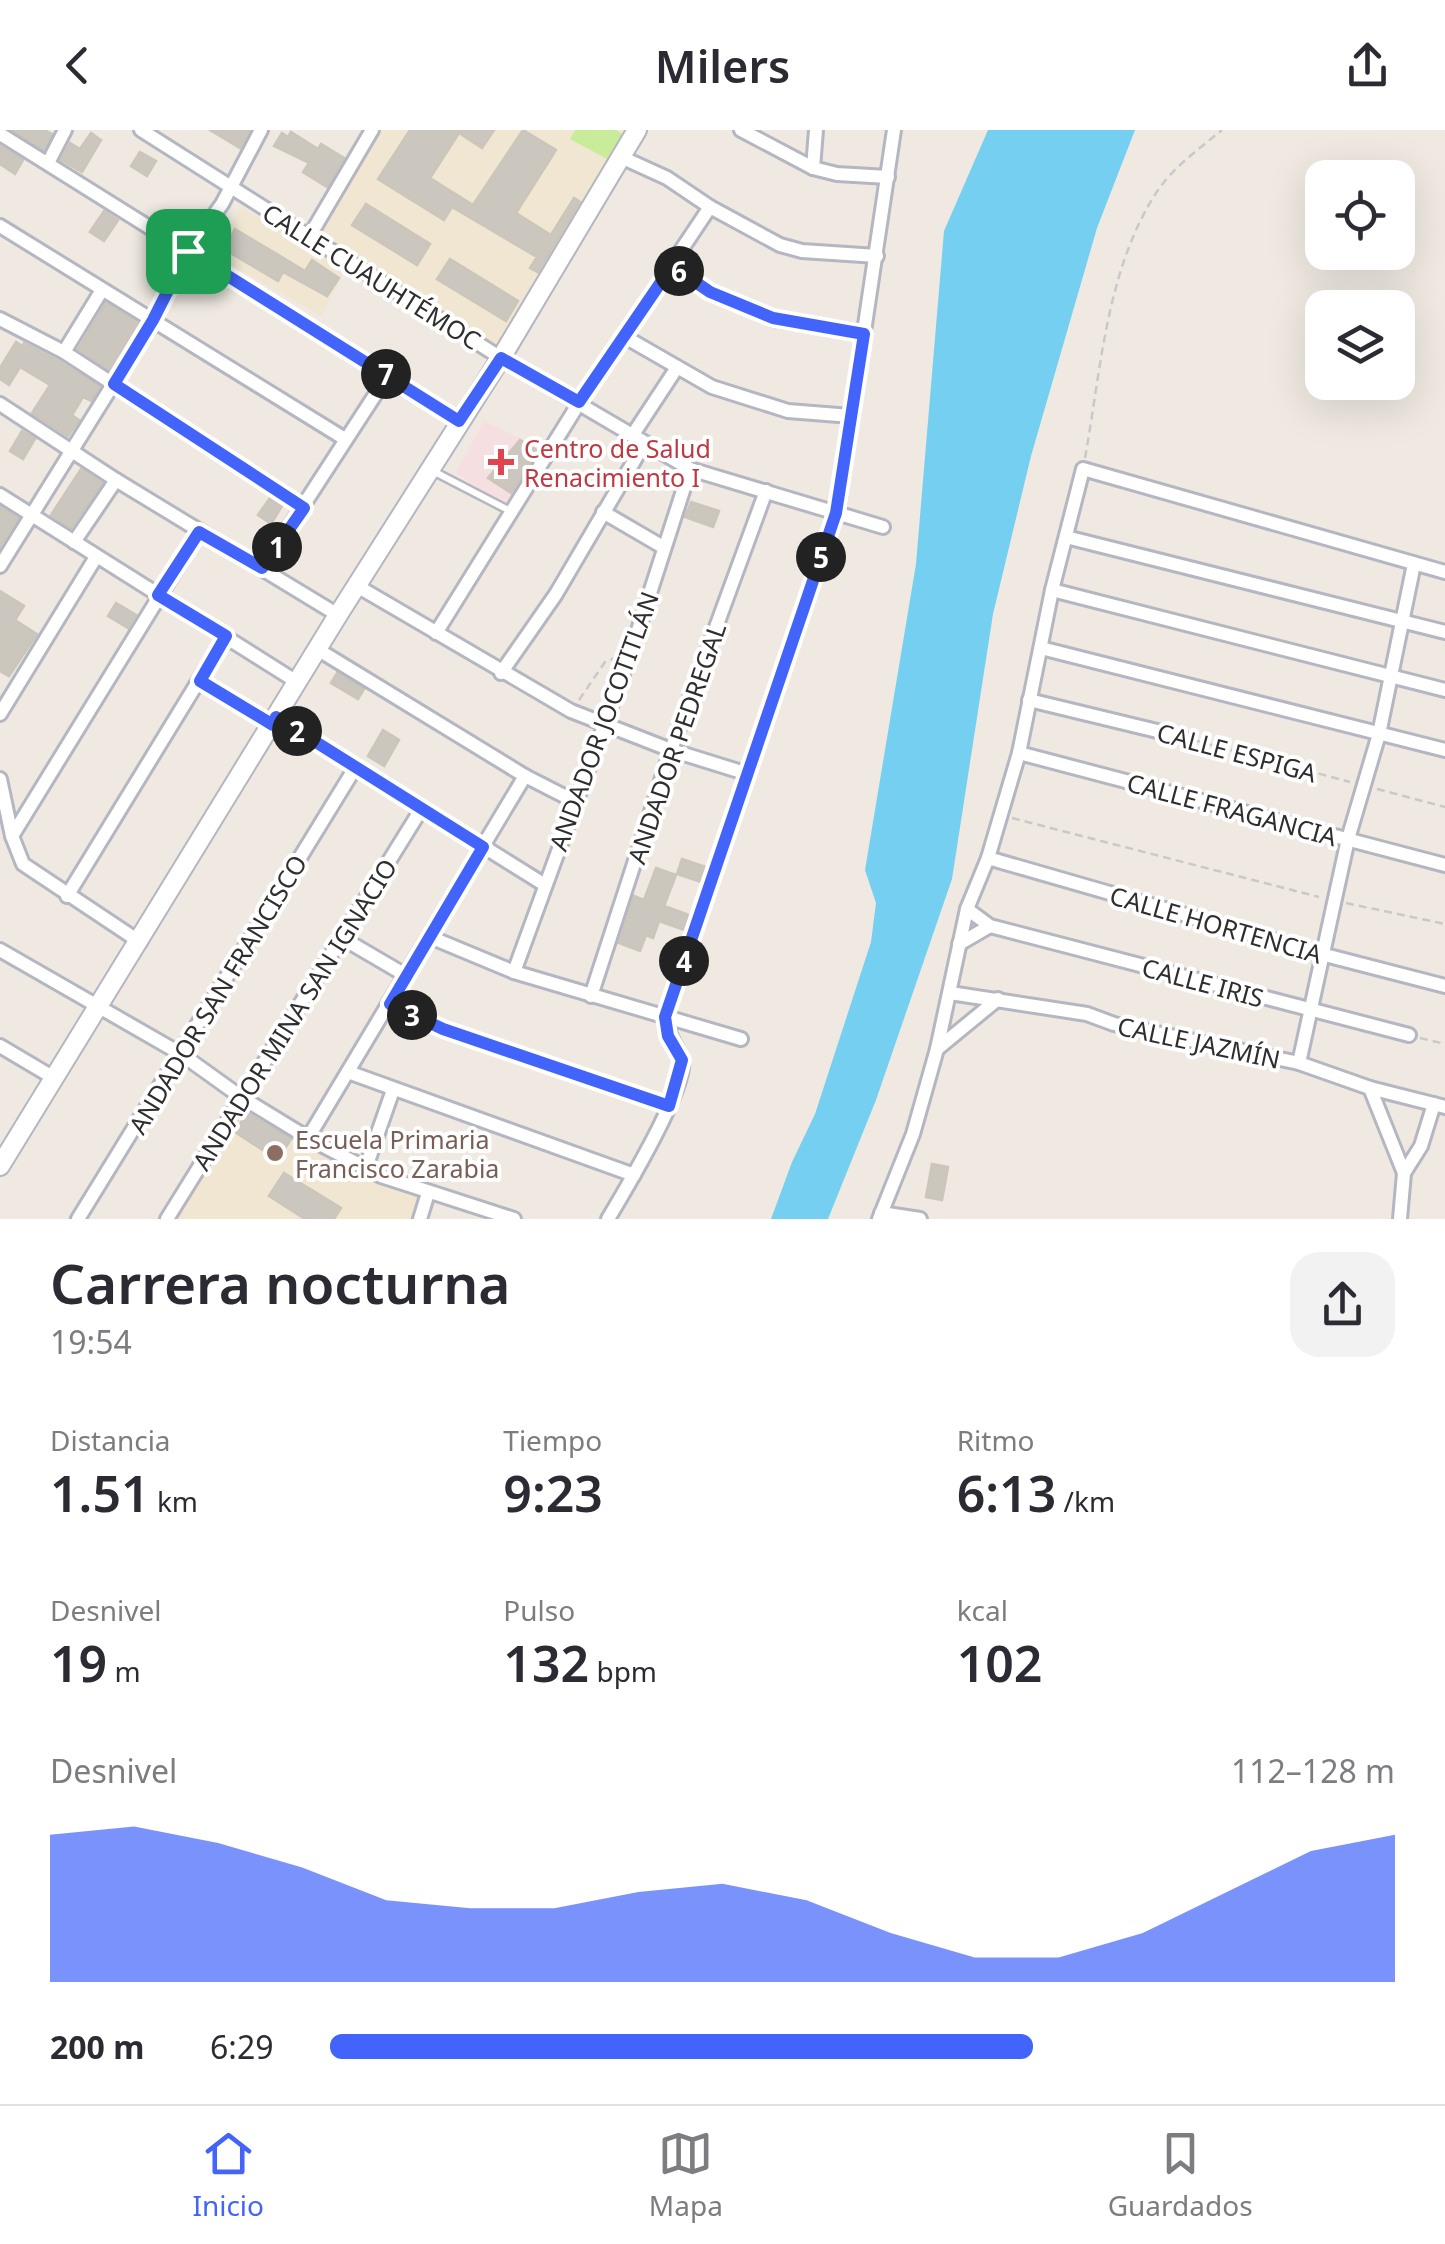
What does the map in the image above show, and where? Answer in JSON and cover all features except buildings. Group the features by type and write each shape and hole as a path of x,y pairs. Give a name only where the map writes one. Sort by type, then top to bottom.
{"main road":[{"path":"0,1166 317,649 501,358 637,130"}],"street":[{"path":"48,163 66,130"},
{"name":"CALLE CUAUHTÉMOC","path":"140,130 501,358 690,469 883,527"},
{"path":"0,566 153,320 188,251 222,204 261,130"},
{"path":"309,237 372,130"},
{"path":"813,168 816,130"},
{"path":"608,1219 669,1106 682,1060 668,1036 665,1017 836,513 878,256 894,130"},
{"path":"747,131 813,168 837,174 888,177"},
{"path":"0,134 459,421"},
{"path":"621,157 667,178 710,208 780,245 802,251 878,256"},
{"path":"436,633 579,402 710,208"},
{"path":"0,226 345,439"},
{"path":"672,266 710,292 773,318 864,334"},
{"path":"64,352 102,290"},
{"path":"0,319 64,352 304,508"},
{"path":"625,336 712,387 788,411 851,416"},
{"path":"502,673 556,594 603,512 676,369"},
{"path":"262,568 388,375"},
{"path":"0,404 338,616"},
{"name":"ANDADOR JOCOTITLÁN","path":"514,972 631,652 690,469"},
{"path":"920,1219 880,1216 913,1134 937,1049 967,909 988,858 1020,753 1052,590 1083,469 1445,572"},
{"path":"74,542 116,480"},
{"name":"ANDADOR PEDREGAL","path":"591,996 671,750 766,491"},
{"path":"0,495 297,682"},
{"path":"603,512 663,547"},
{"path":"6,838 199,532"},
{"path":"1066,537 1445,632"},
{"path":"0,714 96,557"},
{"path":"1299,1064 1348,839 1379,734 1414,564"},
{"path":"357,586 571,711 671,750 748,774"},
{"path":"1052,590 1445,690"},
{"path":"67,896 226,636"},
{"path":"1041,648 1445,750"},
{"path":"317,649 524,776 574,802"},
{"path":"200,681 422,808 545,884"},
{"name":"CALLE ESPIGA","path":"1029,700 1182,737"},
{"name":"CALLE FRAGANCIA","path":"1020,753 1445,864"},
{"name":"ANDADOR SAN FRANCISCO","path":"78,1219 354,768"},
{"path":"308,1138 524,776"},
{"path":"0,779 6,838 23,864 140,942"},
{"name":"ANDADOR MINA SAN IGNACIO","path":"167,1219 422,808"},
{"name":"CALLE HORTENCIA","path":"988,858 1445,986"},
{"name":"CALLE IRIS","path":"967,909 990,926 1409,1035"},
{"path":"959,944 990,926"},
{"path":"430,937 514,972 741,1039"},
{"path":"342,938 407,976"},
{"path":"0,950 181,1054 240,1097 308,1138 382,1176 514,1219"},
{"name":"CALLE JAZMÍN","path":"950,993 1087,1014 1114,1024 1299,1064 1370,1088 1439,1105"},
{"path":"937,1049 998,999"},
{"path":"390,1004 443,1029 669,1106"},
{"path":"0,1046 54,1078"},
{"path":"348,1072 634,1174"},
{"path":"1370,1088 1404,1174"},
{"path":"366,1166 392,1090"},
{"path":"1400,1219 1404,1174 1439,1105"},
{"path":"420,1219 428,1192"}],"lane":[{"path":"430,469 512,512"}],"path":[{"path":"1083,469 1115,290 1134,234 1157,191 1176,169 1222,130"},
{"path":"571,711 606,662 631,652"},
{"name":"CALLE ESPIGA","path":"1182,737 1445,807"},
{"path":"1000,816 1445,924"},
{"path":"1409,1035 1445,1044"}],"shaded area":[{"path":"378,130 626,130 498,350 318,234"},
{"path":"241,207 347,267 321,316 214,255"},
{"name":"Centro de Salud Renacimiento I","path":"484,421 546,451 509,510 456,473"},
{"name":"Escuela Primaria Francisco Zarabia","path":"245,1107 423,1200 416,1219 176,1219"}],"green space":[{"path":"575,130 616,130 622,134 607,159 570,139"}],"water":[{"path":"988,130 1135,130 1097,228 1031,456 993,614 952,879 876,1100 828,1219 771,1219 815,1114 871,942 876,903 865,870 916,564 944,231"}],"place":[{"name":"Centro de Salud Renacimiento I","path":"501,462"},
{"name":"Escuela Primaria Francisco Zarabia","path":"275,1153"}],"route":[{"path":"188,251 459,421 501,358 579,402 672,266 710,292 743,308 773,318 864,334 836,513 665,1017 668,1036 682,1060 669,1106 443,1029 390,1004 483,847 276,717 273,725 200,681 226,636 158,595 199,532 262,568 304,508 114,384 188,251"}]}
